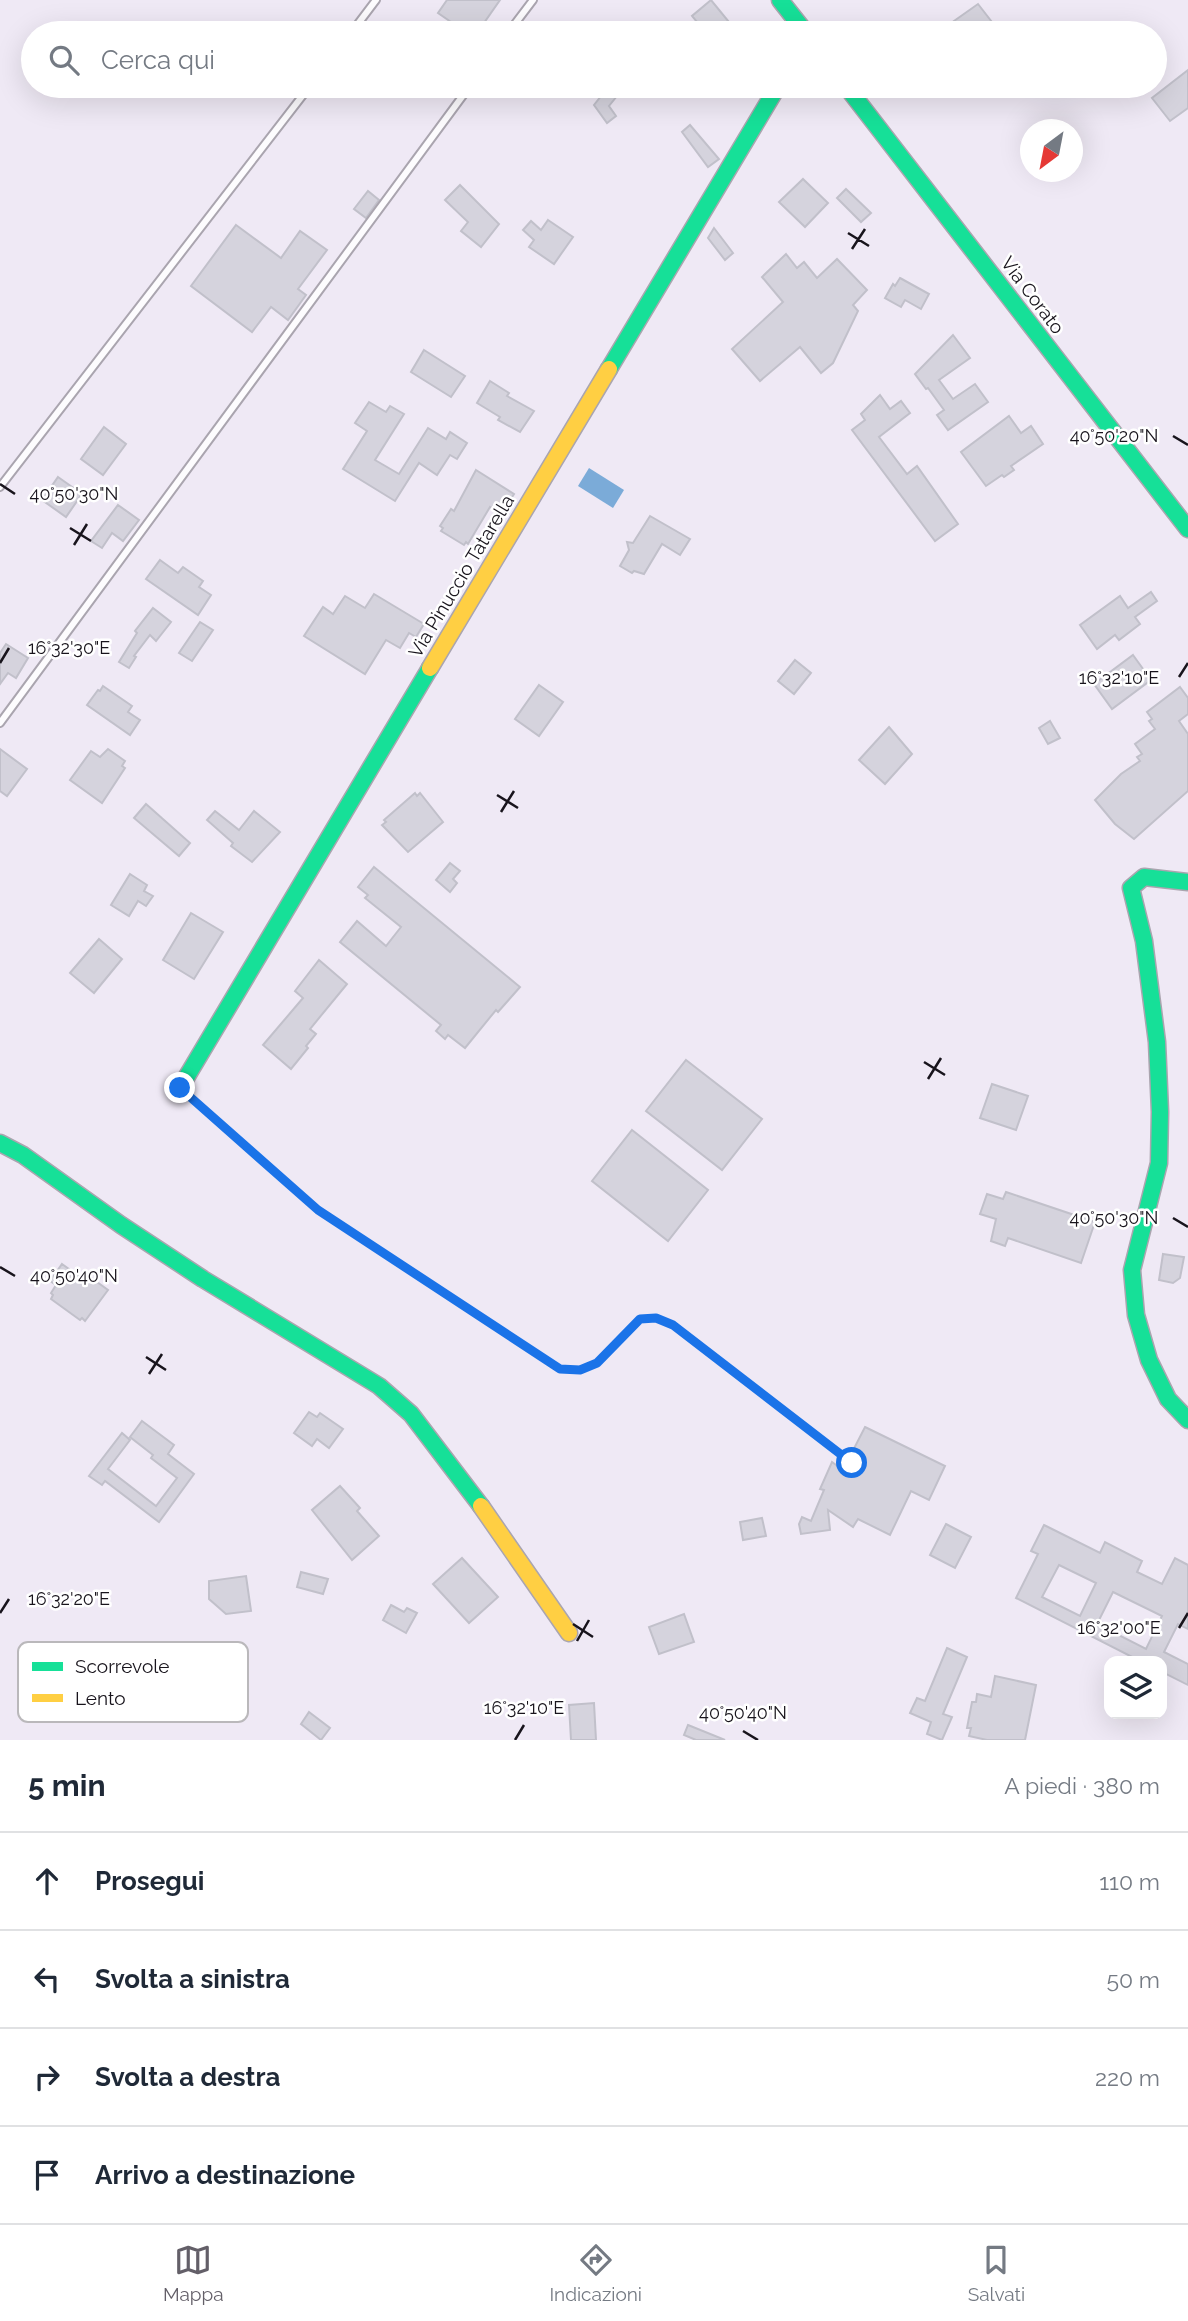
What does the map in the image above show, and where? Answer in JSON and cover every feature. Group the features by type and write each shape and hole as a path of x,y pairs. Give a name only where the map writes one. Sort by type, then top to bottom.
{"street":[{"path":"780,0 797,21"},
{"name":"Via Pinuccio Tatarella","path":"180,1088 771,98"},
{"name":"Via Corato","path":"855,98 1188,529"},
{"path":"1188,882 1144,877 1131,888 1144,941 1157,1042 1160,1112 1159,1163 1144,1212 1132,1270 1136,1315 1149,1360 1168,1398 1188,1420"},
{"path":"0,1143 23,1155 203,1279 379,1386 411,1414 473,1494 569,1633"}],"lane":[{"path":"360,21 376,0"},
{"path":"517,21 533,0"},
{"path":"0,487 301,98"},
{"path":"0,723 461,98"}],"path":[{"path":"180,1088 318,1210 560,1369 580,1370 597,1363 640,1319 656,1318 673,1325 852,1463"}],"water":[{"path":"589,468 624,490 613,508 578,486"}],"building":[{"path":"447,0 500,0 485,21 450,21 438,13"},
{"path":"711,0 728,21 696,21 692,16"},
{"path":"978,4 991,21 954,21"},
{"path":"1188,70 1188,108 1170,121 1152,98 1167,98 1167,86"},
{"path":"600,98 615,98 609,106 616,116 607,123 594,105"},
{"path":"690,125 719,159 708,167 682,132"},
{"path":"803,179 828,203 805,227 779,202"},
{"path":"460,185 499,224 481,247 461,231 468,222 445,200"},
{"path":"846,189 871,213 861,222 837,198"},
{"path":"368,191 379,200 366,218 354,209"},
{"path":"548,220 573,237 554,264 529,247 534,240 523,230 531,221 541,230"},
{"path":"236,225 281,258 300,231 327,250 298,289 306,295 288,320 271,307 252,332 191,286"},
{"path":"714,228 733,253 725,260 708,238"},
{"path":"786,254 797,268 804,262 817,278 837,259 867,290 853,305 858,311 833,363 821,373 800,347 760,381 732,349 783,302 762,277"},
{"path":"900,278 929,294 921,309 905,300 901,307 885,298"},
{"path":"953,335 970,358 939,380 953,399 975,384 988,402 948,430 937,415 944,410 915,374"},
{"path":"424,350 465,376 451,397 411,372"},
{"path":"490,381 509,393 507,396 534,411 520,432 498,420 500,417 477,403"},
{"path":"880,395 890,409 901,401 910,413 879,437 907,474 917,466 958,524 935,541 852,430 865,420 861,414"},
{"path":"369,402 386,412 390,406 404,414 375,460 399,474 428,428 446,439 450,432 467,443 457,459 450,455 437,475 419,463 395,501 343,469 367,431 355,423"},
{"path":"1009,416 1021,433 1031,426 1043,444 1011,466 1014,470 986,486 961,452"},
{"path":"104,427 126,444 103,475 81,459"},
{"path":"476,470 514,494 501,514 490,507 468,544 466,542 464,545 441,531 443,528 440,526 451,509 454,511"},
{"path":"58,477 82,494 66,517 42,500"},
{"path":"118,505 139,520 123,541 112,533 102,548 91,541"},
{"path":"650,516 690,539 680,555 662,544 644,574 634,571 632,573 620,566 629,550 627,542 633,543"},
{"path":"160,560 178,573 183,567 203,581 199,587 211,595 198,615 146,579"},
{"path":"1151,592 1157,601 1135,617 1140,624 1119,640 1115,635 1097,649 1080,625 1120,596 1128,608"},
{"path":"374,594 424,624 416,637 409,633 400,648 386,640 365,674 304,636 323,607 333,614 345,596 365,608"},
{"path":"153,608 171,622 156,641 150,635 134,656 136,657 129,668 119,662 137,633 135,631"},
{"path":"200,622 213,630 192,661 179,653"},
{"path":"6,644 28,658 16,678 8,673 0,684 0,653"},
{"path":"1133,655 1151,680 1112,709 1094,684"},
{"path":"795,660 811,673 794,694 778,681"},
{"path":"539,685 563,702 539,736 515,719"},
{"path":"103,686 132,706 128,712 140,720 130,735 87,705"},
{"path":"1180,687 1188,698 1188,714 1179,721 1188,734 1188,791 1134,839 1115,824 1095,800 1121,774 1140,761 1137,757 1142,754 1135,744 1155,729 1147,712"},
{"path":"1050,721 1060,738 1048,744 1039,728"},
{"path":"889,727 912,754 885,784 859,760"},
{"path":"0,749 27,769 7,796 0,791"},
{"path":"108,749 125,761 122,766 125,768 102,803 70,780 91,751 100,757"},
{"path":"415,793 417,796 420,793 443,822 408,852 382,825 386,822 384,820"},
{"path":"146,804 190,843 179,856 134,818"},
{"path":"215,811 239,830 254,811 280,832 252,862 231,846 233,843 207,820"},
{"path":"450,863 460,871 453,879 457,883 450,892 436,880"},
{"path":"374,867 520,987 498,1012 496,1010 465,1048 448,1035 445,1039 436,1031 441,1025 340,942 357,921 386,946 401,927 365,898 368,895 358,887"},
{"path":"130,874 147,885 144,891 153,896 146,906 138,901 129,916 111,905"},
{"path":"191,913 223,932 194,979 163,960"},
{"path":"99,939 122,959 94,993 70,973"},
{"path":"319,960 347,984 310,1029 316,1034 291,1069 263,1045 303,998 295,991"},
{"path":"686,1060 762,1119 722,1170 646,1111"},
{"path":"992,1084 1028,1096 1016,1130 980,1118"},
{"path":"632,1130 708,1190 668,1241 592,1181"},
{"path":"1006,1192 1095,1222 1081,1263 1008,1238 1005,1246 991,1241 996,1219 980,1214 987,1194 1003,1199"},
{"path":"1163,1254 1184,1257 1180,1278 1173,1283 1159,1280"},
{"path":"62,1264 87,1282 90,1277 108,1290 85,1321 51,1299 56,1285 50,1281"},
{"path":"309,1412 317,1417 320,1413 343,1429 329,1448 317,1439 312,1446 294,1433"},
{"path":"142,1421 174,1445 168,1454 194,1474 159,1522 105,1481 102,1485 89,1476 122,1433 130,1440 108,1469 156,1506 177,1478 130,1437"},
{"path":"865,1427 945,1466 929,1500 911,1491 890,1535 858,1519 853,1527 828,1510 830,1530 801,1534 799,1524 802,1517 811,1521 824,1490 820,1489 832,1462 843,1470"},
{"path":"340,1486 360,1508 357,1511 379,1536 352,1560 312,1510"},
{"path":"762,1518 766,1536 743,1540 740,1522"},
{"path":"946,1524 971,1537 955,1568 930,1555"},
{"path":"1044,1525 1100,1553 1105,1542 1142,1561 1137,1572 1162,1584 1175,1558 1188,1565 1188,1629 1178,1624 1164,1652 1188,1664 1188,1685 1167,1674 1167,1656 1130,1656 1016,1598 1038,1554 1031,1551","holes":["1059,1565 1096,1583 1080,1616 1042,1597","1113,1592 1162,1616 1146,1649 1097,1624"]},
{"path":"462,1558 498,1597 469,1623 433,1584"},
{"path":"301,1572 328,1579 323,1594 297,1587"},
{"path":"246,1576 251,1611 226,1614 209,1599 209,1581"},
{"path":"391,1605 404,1612 407,1608 417,1613 406,1633 383,1620"},
{"path":"684,1614 694,1642 659,1654 649,1627"},
{"path":"947,1648 967,1657 943,1714 952,1717 942,1740 927,1734 931,1722 910,1713 917,1698 925,1701"},
{"path":"995,1676 1036,1685 1025,1740 987,1740 969,1736 971,1728 967,1728 972,1702 976,1702 977,1694 991,1697"},
{"path":"594,1703 596,1740 571,1740 569,1705"},
{"path":"309,1712 330,1728 321,1740 301,1724"},
{"path":"688,1725 725,1740 696,1740 684,1735"}],"traffic: fast":[{"path":"780,0 797,21"},
{"path":"609,369 771,98"},
{"path":"855,98 1188,529"},
{"path":"180,1088 430,668"},
{"path":"1188,882 1144,877 1131,888 1144,941 1157,1042 1160,1112 1159,1163 1132,1270 1136,1315 1149,1360 1168,1399 1188,1420"},
{"path":"0,1143 23,1155 203,1279 379,1386 411,1414 481,1506"}],"traffic: slow":[{"path":"430,668 609,369"},
{"path":"481,1506 569,1633"}],"route":[{"path":"180,1088 318,1210 560,1369 580,1370 597,1363 640,1319 656,1318 673,1325 852,1463"}]}
